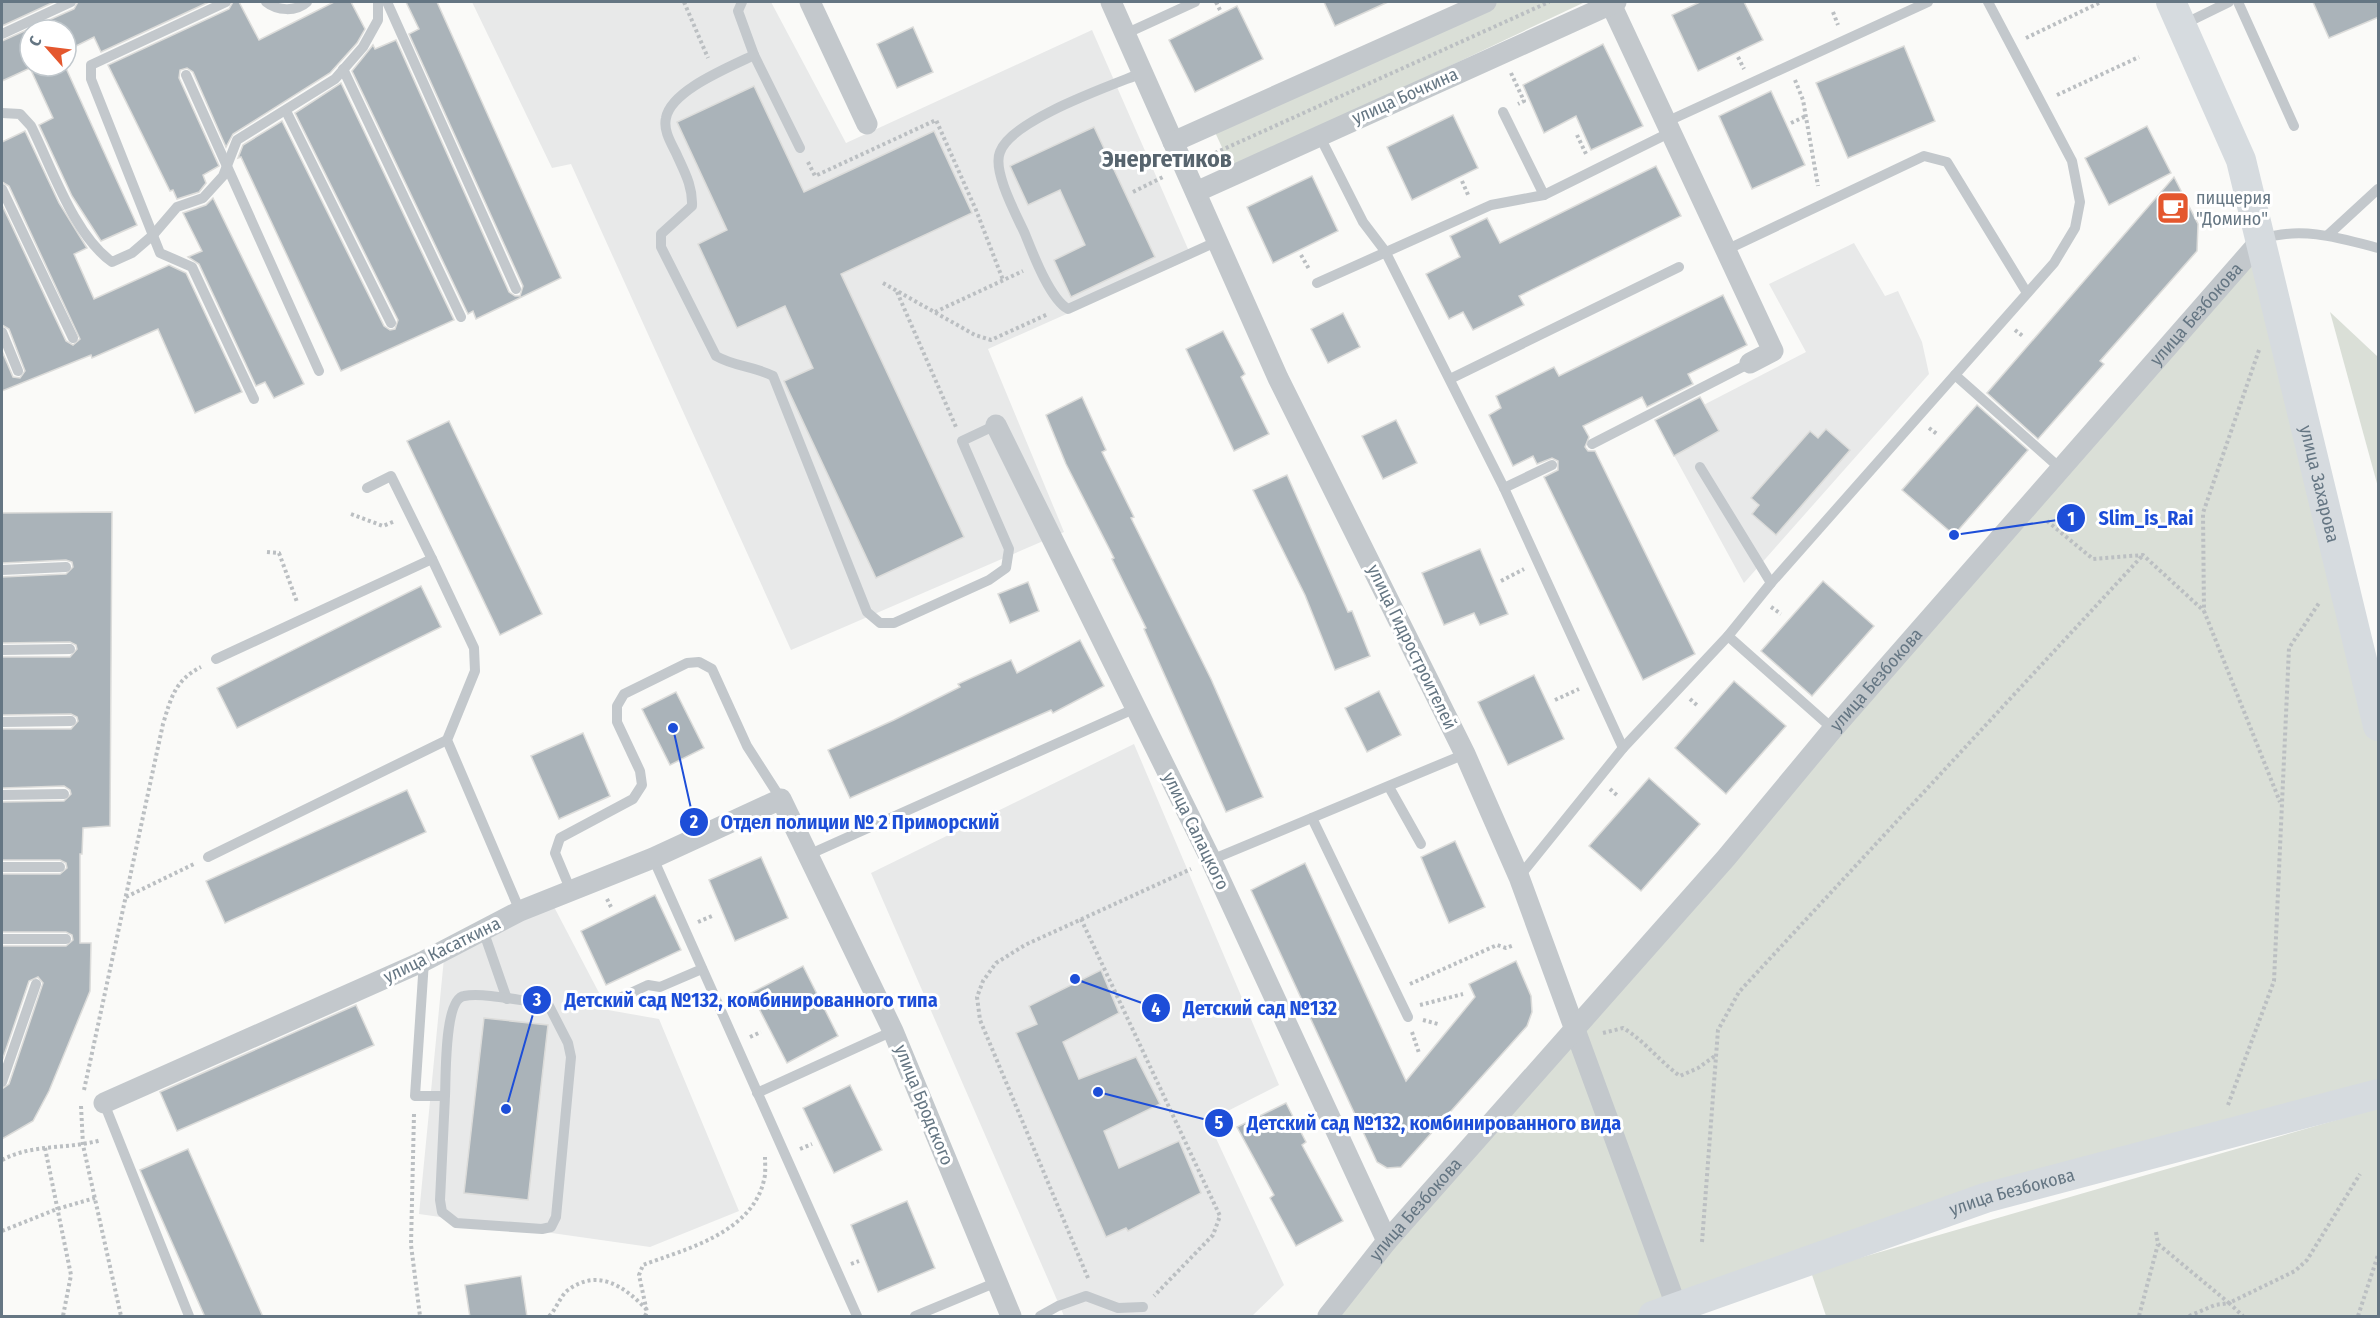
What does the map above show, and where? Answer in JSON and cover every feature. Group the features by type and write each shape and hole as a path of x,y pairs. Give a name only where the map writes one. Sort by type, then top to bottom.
{"street":[{"path":"810,2 867,124"},
{"name":"улица Гидростроителей","path":"1111,2 1278,378 1465,754 1519,877 1575,1027 1665,1312"},
{"path":"1173,142 1486,2"},
{"path":"1612,2 1773,351 1750,363"},
{"name":"улица Бочкина","path":"1196,192 1612,2"},
{"path":"2176,13 2241,160 2262,239"},
{"name":"улица Безбокова","path":"1328,1317 1387,1241 1726,858 1833,729 2262,239"},
{"name":"улица Захарова","path":"2262,239 2379,726"},
{"name":"улица Салацкого","path":"996,425 1211,860 1387,1241"},
{"name":"улица Бродского","path":"781,799 893,1031 1011,1317"},
{"name":"улица Касаткина","path":"104,1102 424,961 520,911 653,858 781,799"},
{"name":"улица Безбокова","path":"1665,1312 1985,1198 2379,1094"}],"lane":[{"path":"2,34 71,2"},
{"path":"226,2 91,65 91,79 160,253 192,267 254,399"},
{"path":"266,2 284,9 301,7 307,2"},
{"path":"2,113 20,114 31,126 81,226 97,251 112,262 132,253 153,236 177,207 203,198 223,176 237,140 335,79 363,47 378,20 378,2"},
{"path":"387,2 516,288"},
{"path":"742,2 738,11 754,55 800,148"},
{"path":"1125,34 1196,2"},
{"path":"1317,283 1491,205 1544,195 1789,66 1928,2"},
{"path":"1519,877 1623,748 1728,636 1771,583 2054,263 2075,228 2080,202 2072,161 2013,45 1988,2"},
{"path":"2176,13 2229,2"},
{"path":"2238,2 2294,126"},
{"path":"754,55 687,90 670,107 665,120 668,137 693,189 692,206 661,234 661,247 716,356 732,365 761,369 773,376 867,612 880,622 894,623 989,580 1006,568 1009,549 962,441 996,425"},
{"path":"343,69 461,317"},
{"path":"1143,73 1038,118 1014,132 999,153 1000,175 1033,255 1064,307 1068,309 1218,241"},
{"path":"186,75 319,371"},
{"path":"286,111 391,323"},
{"path":"1503,112 1544,195"},
{"path":"1319,135 1363,222 1385,251 1504,488 1623,748"},
{"path":"1726,250 1924,156 1947,162 2027,293"},
{"path":"2,189 73,338"},
{"path":"2328,235 2379,189"},
{"path":"2262,239 2282,232 2328,235 2379,248"},
{"path":"1449,379 1678,267"},
{"path":"2,332 18,371"},
{"path":"1592,444 1750,363"},
{"path":"1955,375 2061,469"},
{"path":"1504,488 1552,465"},
{"path":"1700,467 1771,583"},
{"path":"208,857 447,740 475,671 474,648 392,476 367,488"},
{"path":"216,659 432,559"},
{"path":"2,570 66,567"},
{"path":"1728,636 1833,729"},
{"path":"2,650 70,649"},
{"path":"571,891 555,853 560,838 633,799 642,785 640,771 617,722 616,706 624,694 687,663 699,662 712,669 747,746 781,799"},
{"path":"808,855 1136,708"},
{"path":"2,722 71,721"},
{"path":"447,740 520,911"},
{"path":"1211,860 1465,754"},
{"path":"1389,787 1421,844"},
{"path":"2,795 63,794"},
{"path":"1312,818 1407,1017"},
{"path":"653,858 857,1317"},
{"path":"2,867 60,867"},
{"path":"483,930 507,999"},
{"path":"2,939 66,939"},
{"path":"424,961 415,1096 445,1096"},
{"path":"611,1002 648,985 660,987 702,969"},
{"path":"2,1082 36,984"},
{"path":"463,996 548,1004 568,1043 571,1057 556,1217 551,1227 542,1229 456,1223 442,1212 440,1200 445,1096 450,1014 456,1000 463,996"},
{"path":"757,1093 893,1031"},
{"path":"104,1102 189,1317"},
{"path":"915,1317 997,1282"},
{"path":"1040,1317 1058,1306 1086,1296 1118,1308 1143,1307"}],"path":[{"path":"684,2 715,75"},
{"path":"1216,2 1220,10"},
{"path":"1195,162 1549,2"},
{"path":"2013,45 2101,2"},
{"path":"2042,102 2139,57"},
{"path":"1789,66 1803,100 1821,205"},
{"path":"1516,84 1524,102"},
{"path":"1791,123 1806,116"},
{"path":"800,148 815,176 936,120 976,210 1003,280 934,312"},
{"path":"1208,146 1216,164"},
{"path":"1133,192 1171,173"},
{"path":"883,283 975,335 991,339 1064,307"},
{"path":"897,292 962,441"},
{"path":"2260,347 2203,513 2204,611 2282,805"},
{"path":"351,514 383,526"},
{"path":"2047,521 2093,559 2143,555 2204,611"},
{"path":"267,552 279,553 303,619"},
{"path":"1702,1242 1718,1030 1739,992 2143,555"},
{"path":"1500,581 1538,562"},
{"path":"2217,1137 2274,981 2289,648 2321,599"},
{"path":"121,1317 83,1145 80,1110 163,724 172,696 185,675 216,659"},
{"path":"1555,700 1593,683"},
{"path":"126,897 208,857"},
{"path":"1098,1299 980,1020 977,998 982,981 996,963 1025,945 1211,860"},
{"path":"1081,919 1220,1216 1213,1235 1143,1307"},
{"path":"1395,990 1497,945 1506,948 1514,945"},
{"path":"1603,1033 1623,1028 1637,1036 1663,1064 1680,1076 1698,1068 1716,1054"},
{"path":"415,1096 411,1245 420,1317"},
{"path":"2,1160 21,1149 83,1145"},
{"path":"645,1317 646,1310 639,1275 643,1265 705,1242 746,1215 764,1181 765,1155 762,1146"},
{"path":"45,1148 71,1275 63,1317"},
{"path":"2189,1317 2215,1305 2229,1303 2295,1271 2307,1260 2360,1174"},
{"path":"2,1231 57,1209 95,1198"},
{"path":"2139,1317 2158,1244 2156,1232"},
{"path":"2158,1244 2243,1317"},
{"path":"2358,1317 2379,1255"},
{"path":"549,1317 566,1291 591,1279 601,1279 627,1290 646,1310"}],"shaded area":[{"path":"472,2 771,2 846,143 1092,30 1192,258 988,349 1064,532 791,650 571,164 552,168"},
{"path":"1484,2 1585,2 1232,169 1214,130"},
{"path":"2262,239 2378,726 2378,1094 1985,1198 1653,1316 1328,1316"},
{"path":"1854,243 1885,296 1898,291 1922,342 1929,374 1744,583 1659,428 1806,352 1769,284"},
{"path":"2330,312 2378,357 2378,487"},
{"path":"1134,744 1279,1085 1208,1121 1284,1285 1252,1316 1064,1316 871,873"},
{"path":"552,903 608,1010 659,1019 739,1211 650,1247 419,1214 445,948"},
{"path":"2378,1108 2378,1316 1826,1316 1811,1272"}],"building":[{"path":"2,2 54,2 18,18 2,26"},
{"path":"78,2 209,2 101,52 94,37 78,45 78,18 54,18 74,9"},
{"path":"233,2 239,2 259,40 334,2 351,2 365,29 357,43 330,73 233,134 226,147 193,72 187,68 180,70 179,78 219,166 203,175 206,183 199,192 177,199 173,190 170,191 108,65 229,9"},
{"path":"406,2 437,2 561,278 476,319 473,311 468,314 352,71 373,45 375,49 396,40 509,292 520,296 523,286 409,34 419,29"},
{"path":"1324,2 1388,2 1335,26"},
{"path":"1700,2 1744,2 1763,40 1698,71 1672,15"},
{"path":"2313,2 2379,2 2379,17 2329,38"},
{"path":"1237,6 1263,59 1195,92 1169,40"},
{"path":"913,27 933,72 897,88 877,44"},
{"path":"18,34 18,74 2,81 2,41"},
{"path":"1603,44 1643,126 1591,150 1576,116 1544,133 1523,85"},
{"path":"1904,46 1935,121 1848,158 1816,83"},
{"path":"35,78 70,78 137,225 101,241 72,196 39,125 53,118"},
{"path":"341,83 454,320 341,371 241,157 238,158 243,145 282,121 384,326 390,330 395,329 398,320 295,113"},
{"path":"754,86 804,192 934,131 972,213 841,274 964,537 876,578 784,381 813,368 785,306 737,328 698,244 727,230 677,122"},
{"path":"1771,91 1805,165 1752,189 1719,116"},
{"path":"1453,115 1478,168 1412,200 1387,147"},
{"path":"2147,126 2171,173 2109,205 2085,158"},
{"path":"1094,127 1155,257 1071,297 1054,260 1085,245 1060,190 1028,205 1010,166"},
{"path":"25,131 59,203 87,248 74,254 94,299 169,265 186,273 242,392 195,413 158,329 92,358 91,355 2,391 2,351 13,377 20,378 25,371 9,329 2,325 2,205 66,341 73,345 80,339 9,186 2,182 2,142"},
{"path":"1656,166 1681,216 1519,296 1524,305 1473,330 1463,312 1449,319 1426,274 1460,257 1450,236 1487,218 1500,243"},
{"path":"1312,176 1338,231 1273,263 1247,207"},
{"path":"2174,177 2198,224 2197,251 2100,361 2104,364 2038,439 1987,393"},
{"path":"213,198 304,384 274,398 265,382 256,386 199,264 188,257 202,251 183,213 206,205"},
{"path":"1723,295 1747,345 1688,374 1693,384 1647,407 1642,397 1583,426 1589,437 1585,447 1588,451 1595,451 1695,654 1643,680 1544,477 1558,470 1558,461 1552,458 1537,464 1533,456 1513,466 1489,415 1501,408 1496,396 1554,367 1559,376"},
{"path":"1343,313 1360,347 1328,363 1311,329"},
{"path":"1223,331 1245,374 1241,377 1269,434 1234,451 1186,349"},
{"path":"1082,397 1106,450 1102,452 1134,517 1131,518 1211,679 1263,797 1226,812 1144,629 1146,628 1112,559 1114,558 1066,464 1046,415"},
{"path":"1700,397 1719,431 1674,456 1655,420"},
{"path":"1977,405 2028,450 1954,535 1902,490"},
{"path":"1396,420 1417,463 1383,479 1362,436"},
{"path":"449,421 542,614 500,635 407,441"},
{"path":"1826,429 1850,450 1776,535 1752,514 1759,505 1751,498 1810,431 1818,438"},
{"path":"1287,475 1348,612 1352,611 1370,656 1335,670 1305,595 1253,490"},
{"path":"112,512 110,826 83,828 82,854 80,854 80,943 91,943 90,991 49,1091 33,1121 2,1139 2,1089 9,1084 43,983 38,977 29,981 2,1061 2,946 66,946 73,940 72,935 66,932 2,932 2,874 60,874 67,868 66,863 60,860 2,860 2,802 64,801 71,794 70,790 64,786 2,788 2,729 71,729 78,721 77,717 71,714 2,715 2,657 70,657 77,649 76,645 70,642 2,643 2,577 66,574 73,567 72,562 66,560 2,563 2,513"},
{"path":"1480,549 1508,614 1480,625 1474,613 1444,625 1422,573"},
{"path":"1823,581 1874,626 1812,696 1761,651"},
{"path":"1028,582 1039,611 1010,623 998,594"},
{"path":"421,586 441,627 237,728 217,688"},
{"path":"1080,640 1104,686 1053,713 1051,710 850,798 828,750 894,720 960,687 958,684 1011,660 1017,673"},
{"path":"1534,675 1564,739 1508,765 1478,702"},
{"path":"1734,681 1786,726 1726,794 1675,748"},
{"path":"1379,691 1401,735 1367,752 1345,708"},
{"path":"676,692 704,748 670,765 642,709"},
{"path":"583,733 610,796 559,819 531,756"},
{"path":"1649,778 1700,824 1641,891 1589,846"},
{"path":"407,790 426,832 225,923 206,881"},
{"path":"1455,841 1485,907 1449,923 1421,857"},
{"path":"761,857 788,918 735,941 709,880"},
{"path":"1305,863 1406,1081 1475,997 1469,984 1516,961 1531,996 1532,1012 1527,1026 1401,1167 1387,1168 1377,1162 1251,890"},
{"path":"655,895 681,950 606,985 581,931"},
{"path":"803,966 838,1036 787,1063 751,993"},
{"path":"1101,970 1119,1013 1063,1042 1079,1079 1136,1057 1160,1104 1104,1131 1119,1168 1179,1141 1201,1193 1128,1231 1126,1228 1106,1237 1016,1033 1037,1024 1029,1006"},
{"path":"356,1005 374,1045 177,1131 160,1092"},
{"path":"484,1018 548,1025 528,1200 464,1193"},
{"path":"850,1085 882,1150 834,1173 803,1108"},
{"path":"1286,1103 1306,1142 1302,1145 1343,1221 1296,1246 1270,1198 1274,1195 1237,1127"},
{"path":"188,1149 263,1317 205,1317 140,1170"},
{"path":"907,1201 935,1268 878,1292 851,1225"},
{"path":"521,1276 527,1317 470,1317 465,1285"}],"place":[{"name":"пиццерия \"Домино\"","path":"2173,208"},
{"name":"Slim_is_Rai","path":"1954,535"},
{"name":"Отдел полиции № 2 Приморский","path":"673,728"},
{"name":"Детский сад №132","path":"1075,979"},
{"name":"Детский сад №132, комбинированного вида","path":"1098,1092"},
{"name":"Детский сад №132, комбинированного типа","path":"506,1109"}],"district":[{"name":"Энергетиков","path":"1167,159"}]}
